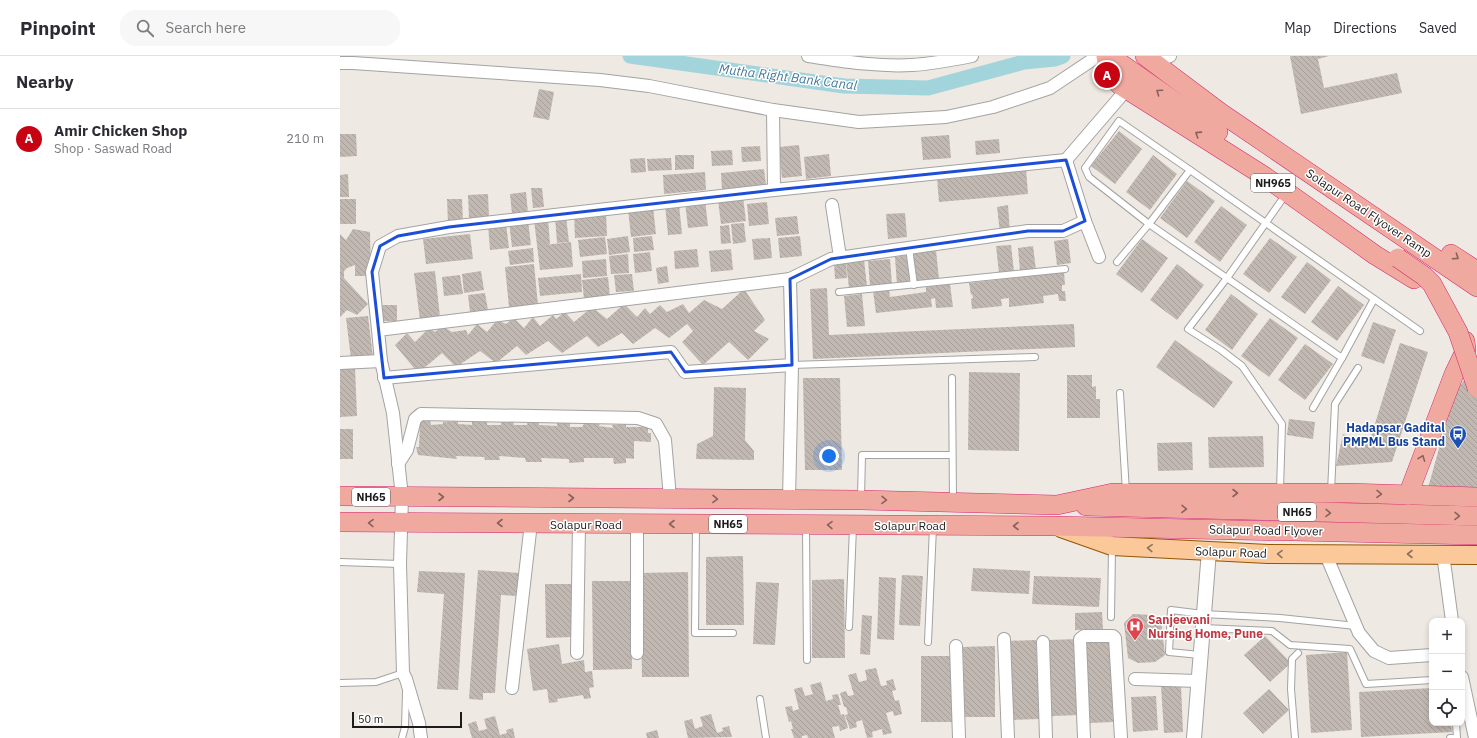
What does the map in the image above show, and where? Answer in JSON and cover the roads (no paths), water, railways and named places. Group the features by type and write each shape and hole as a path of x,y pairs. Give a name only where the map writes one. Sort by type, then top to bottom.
{"highway":[{"name":"NH965","path":"1106,56 1109,74 1114,80 1128,80 1424,276 1432,284 1458,332 1477,388"},
{"name":"NH965","path":"1110,56 1128,80 1375,255 1434,293 1449,307 1464,330 1472,351 1454,374 1408,495"},
{"name":"NH965","path":"1156,58 1220,113 1285,141 1477,271"},
{"name":"Solapur Road Flyover Ramp","path":"1220,113 1477,288"},
{"name":"Solapur Road","path":"340,496 789,499 1057,505 1113,493 1122,500 1280,493 1477,497"},
{"name":"Solapur Road Flyover","path":"1122,500 1477,516"},
{"name":"Solapur Road","path":"340,522 401,524 531,523 1055,526"},
{"name":"Solapur Road Flyover","path":"1055,526 1477,535"}],"main road":[{"name":"Solapur Road","path":"1055,526 1112,546 1326,555 1477,555"}],"street":[{"path":"808,56 847,61 911,65 972,56"},
{"path":"340,63 600,80 649,86 773,110 858,122 946,117 993,107 1050,88 1098,56"},
{"path":"421,738 419,723 404,676 400,564 402,497 393,413 381,361 372,272 380,246 398,236 449,227 774,190 1066,160 1128,80"},
{"path":"773,110 774,190"},
{"path":"1066,160 1098,257"},
{"path":"832,205 840,257"},
{"path":"378,330 790,279 831,258 1028,231 1063,231 1085,221"},
{"path":"789,499 792,365 790,279"},
{"path":"384,378 671,352 685,372 792,365"},
{"path":"340,363 381,361"},
{"path":"398,464 407,450 415,418 422,414 638,418 656,424 666,440 670,498"},
{"path":"512,688 531,523"},
{"path":"577,653 579,524"},
{"path":"637,524 637,653"},
{"path":"1194,738 1209,551"},
{"path":"1443,554 1452,618"},
{"path":"1326,555 1359,634 1374,651 1389,658 1429,655"},
{"path":"1084,738 1080,639 1084,636 1113,636 1115,638 1121,738"},
{"path":"1004,639 1008,738"},
{"path":"1043,642 1046,738"},
{"path":"956,646 959,738"},
{"path":"1135,679 1198,681"},
{"path":"1465,690 1475,738"}],"lane":[{"path":"1342,358 1148,224 1089,177 1085,168 1119,121 1420,332"},
{"path":"1117,262 1190,170"},
{"path":"1280,493 1282,424 1242,366 1221,350 1188,330 1287,193"},
{"path":"909,248 914,285"},
{"path":"839,292 1065,269"},
{"path":"1313,408 1374,299"},
{"path":"792,365 1036,357"},
{"path":"1331,493 1335,404 1358,368"},
{"path":"952,378 953,503"},
{"path":"1120,393 1122,500"},
{"path":"861,500 862,455 952,455"},
{"path":"696,524 695,633 733,633"},
{"path":"806,525 807,660"},
{"path":"849,627 853,525"},
{"path":"928,642 933,526"},
{"path":"1111,617 1112,546"},
{"path":"340,562 400,564"},
{"path":"1200,655 1169,652 1170,610 1203,621 1272,631 1290,645 1350,650 1366,684 1429,680"},
{"path":"1203,621 1280,618 1356,626"},
{"path":"1295,738 1291,689 1292,659 1298,653"},
{"path":"340,683 376,682 404,676 405,727 402,738"},
{"path":"760,699 766,738"},
{"path":"1450,738 1457,738 1456,726"}],"waterway":[{"name":"Mutha Right Bank Canal","path":"630,56 844,86 928,88 1024,62 1055,59 1063,56"}],"place":[{"name":"Amir Chicken Shop","path":"1107,75"},
{"name":"Hadapsar Gadital PMPML Bus Stand","path":"1458,449"},
{"name":"Sanjeevani Nursing Home, Pune","path":"1135,641"}]}
